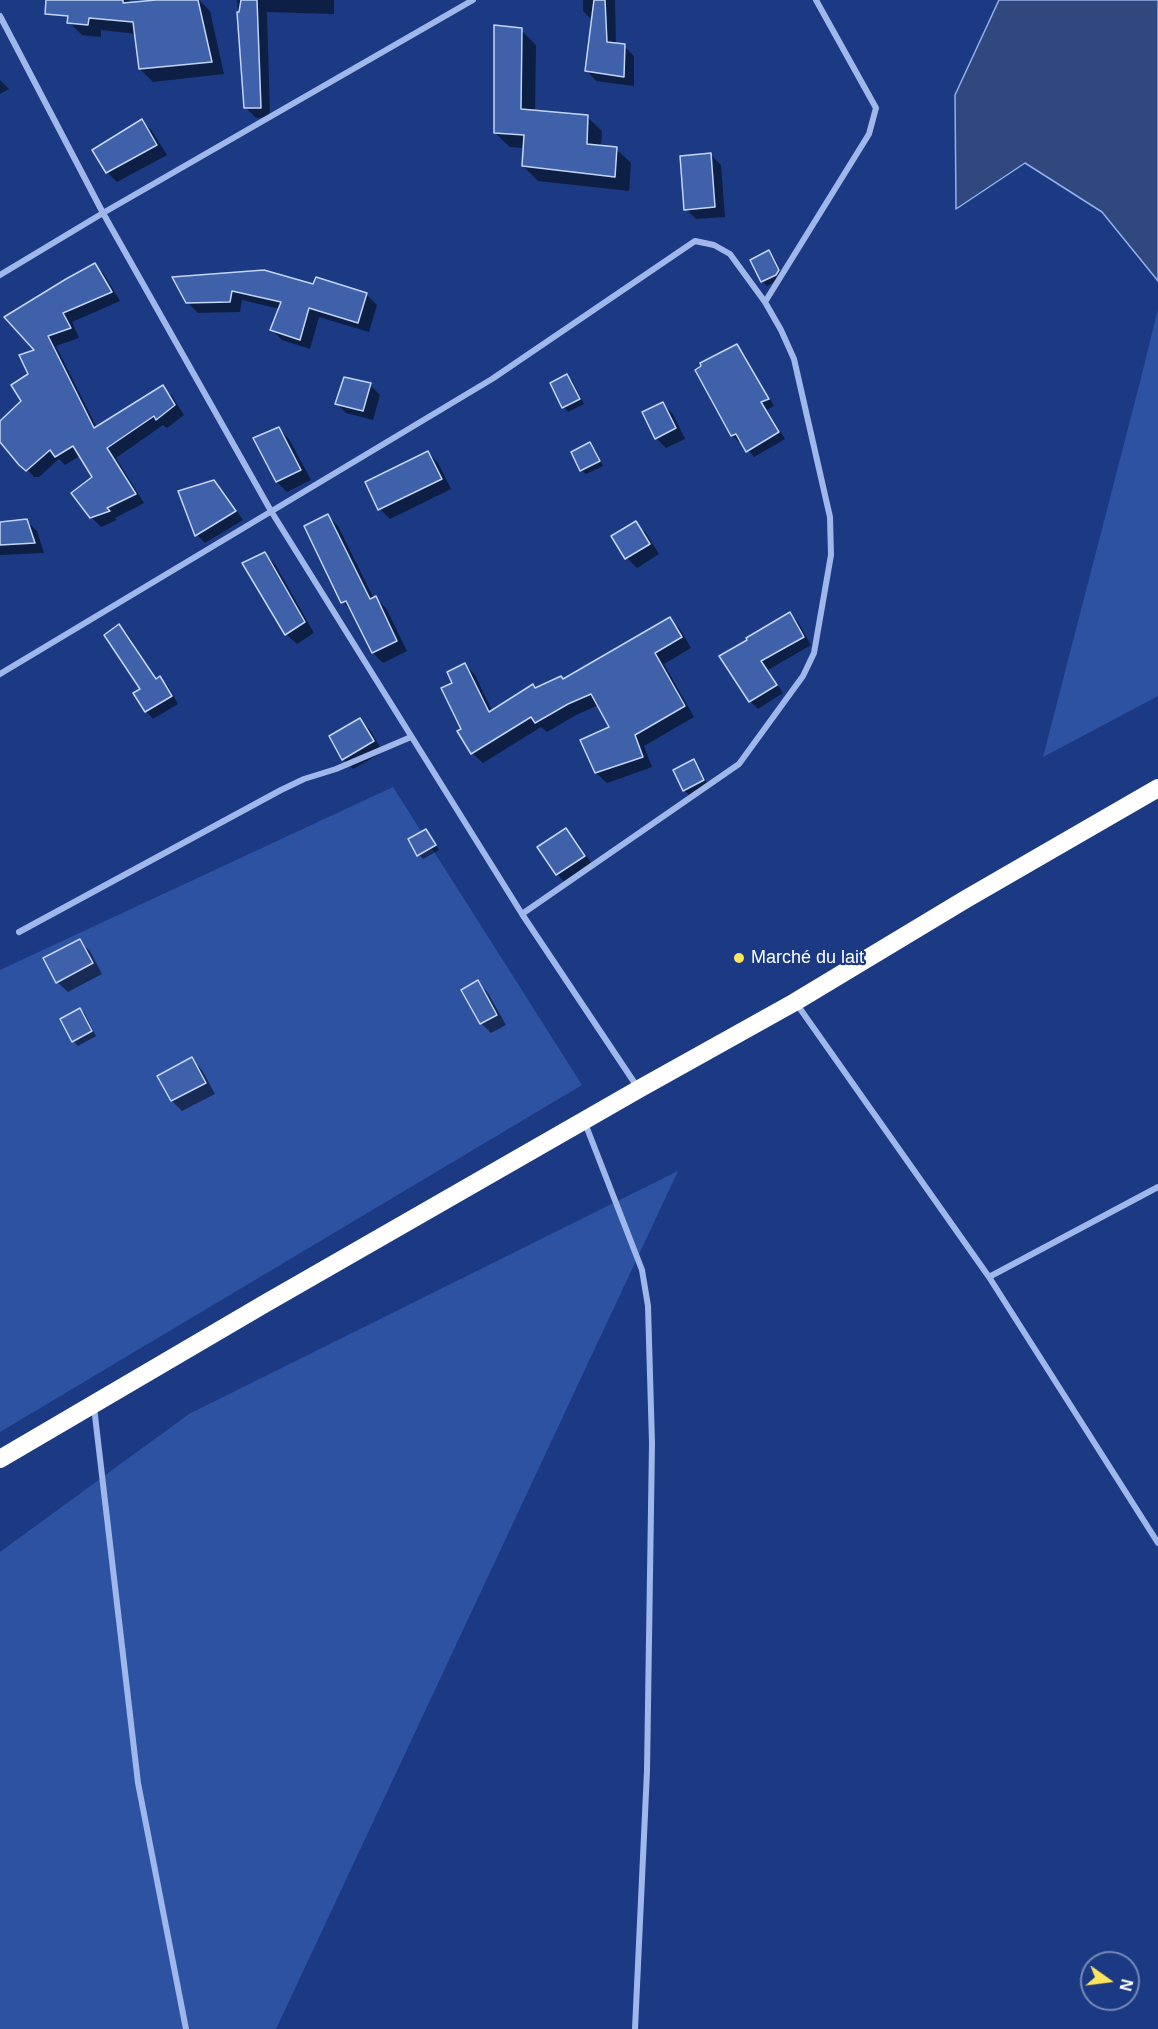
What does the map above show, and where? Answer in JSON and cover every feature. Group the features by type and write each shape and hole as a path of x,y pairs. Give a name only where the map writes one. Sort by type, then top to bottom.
{"highway":[{"path":"0,1459 639,1089 795,1002 966,899 1158,788"}],"street":[{"path":"0,275 103,213 473,0"},
{"path":"765,302 869,134 876,108 816,0"},
{"path":"0,16 103,213 271,511 522,914 639,1089"},
{"path":"0,674 492,379 695,241 714,245 730,254 765,302 794,359 830,517 831,555 814,653 803,676 739,764 522,914"},
{"path":"20,932 281,790 411,737"},
{"path":"795,1002 989,1277 1158,1543"},
{"path":"584,1121 642,1270 648,1306 652,1443 647,1759 635,2029"},
{"path":"989,1277 1158,1187"},
{"path":"94,1404 138,1783 186,2029"}],"shaded area":[{"path":"999,0 1158,0 1158,281 1102,212 1025,163 956,209 955,95"},
{"path":"1158,309 1158,696 1043,757 1140,382"},
{"path":"393,787 582,1085 0,1432 0,970"},
{"path":"678,1171 276,2029 0,2029 0,1552 189,1414"}],"building":[{"path":"46,0 123,0 123,3 198,0 212,62 139,69 133,22 89,18 88,25 67,23 68,16 45,14"},
{"path":"241,0 257,0 261,108 244,108 237,12 239,12"},
{"path":"594,0 605,0 607,42 625,44 624,77 585,71"},
{"path":"494,25 522,28 521,109 588,115 587,144 617,147 615,177 522,166 524,135 494,133"},
{"path":"142,119 157,145 106,173 92,150"},
{"path":"711,153 715,207 684,210 680,156"},
{"path":"769,250 779,270 776,275 761,282 750,260"},
{"path":"95,263 112,292 63,313 71,328 48,336 94,428 163,385 175,405 156,420 154,416 107,448 136,494 107,508 110,511 90,518 71,493 92,477 73,446 55,457 50,450 26,471 0,442 0,421 21,401 11,385 28,374 19,355 34,350 4,317"},
{"path":"264,270 313,284 316,277 367,293 358,323 309,308 300,340 270,330 281,302 232,291 230,302 186,303 172,277"},
{"path":"737,344 769,399 761,402 779,432 746,452 736,434 731,436 695,370 701,366 700,363"},
{"path":"567,374 580,399 562,408 550,383"},
{"path":"344,377 371,383 363,411 335,404"},
{"path":"663,402 676,428 655,439 642,412"},
{"path":"279,427 301,470 276,482 253,438"},
{"path":"590,442 600,461 580,471 571,452"},
{"path":"428,451 442,479 378,510 365,482"},
{"path":"214,480 236,511 195,536 178,491"},
{"path":"328,514 370,599 376,596 397,641 372,653 346,601 341,603 304,526"},
{"path":"27,519 35,543 0,545 0,522"},
{"path":"636,521 650,544 625,559 611,536"},
{"path":"265,552 305,622 285,635 242,563"},
{"path":"790,612 804,637 761,661 777,685 749,702 719,656"},
{"path":"670,617 682,637 655,653 685,706 635,735 643,757 595,773 580,740 609,727 591,694 535,723 531,717 471,754 457,731 461,729 441,688 452,683 447,672 465,663 489,712 533,684 535,688 561,676 563,679"},
{"path":"119,624 156,679 160,676 172,696 145,712 133,693 140,689 104,635"},
{"path":"360,718 374,741 342,760 329,736"},
{"path":"694,759 704,780 683,791 673,770"},
{"path":"566,828 585,856 556,875 537,847"},
{"path":"426,829 436,845 417,856 408,839"},
{"path":"80,939 93,963 56,983 43,958"},
{"path":"478,980 497,1015 480,1024 461,990"},
{"path":"80,1008 92,1031 72,1042 60,1019"},
{"path":"192,1057 206,1083 171,1101 157,1076"}],"place":[{"name":"Marché du lait","path":"739,958"}]}
